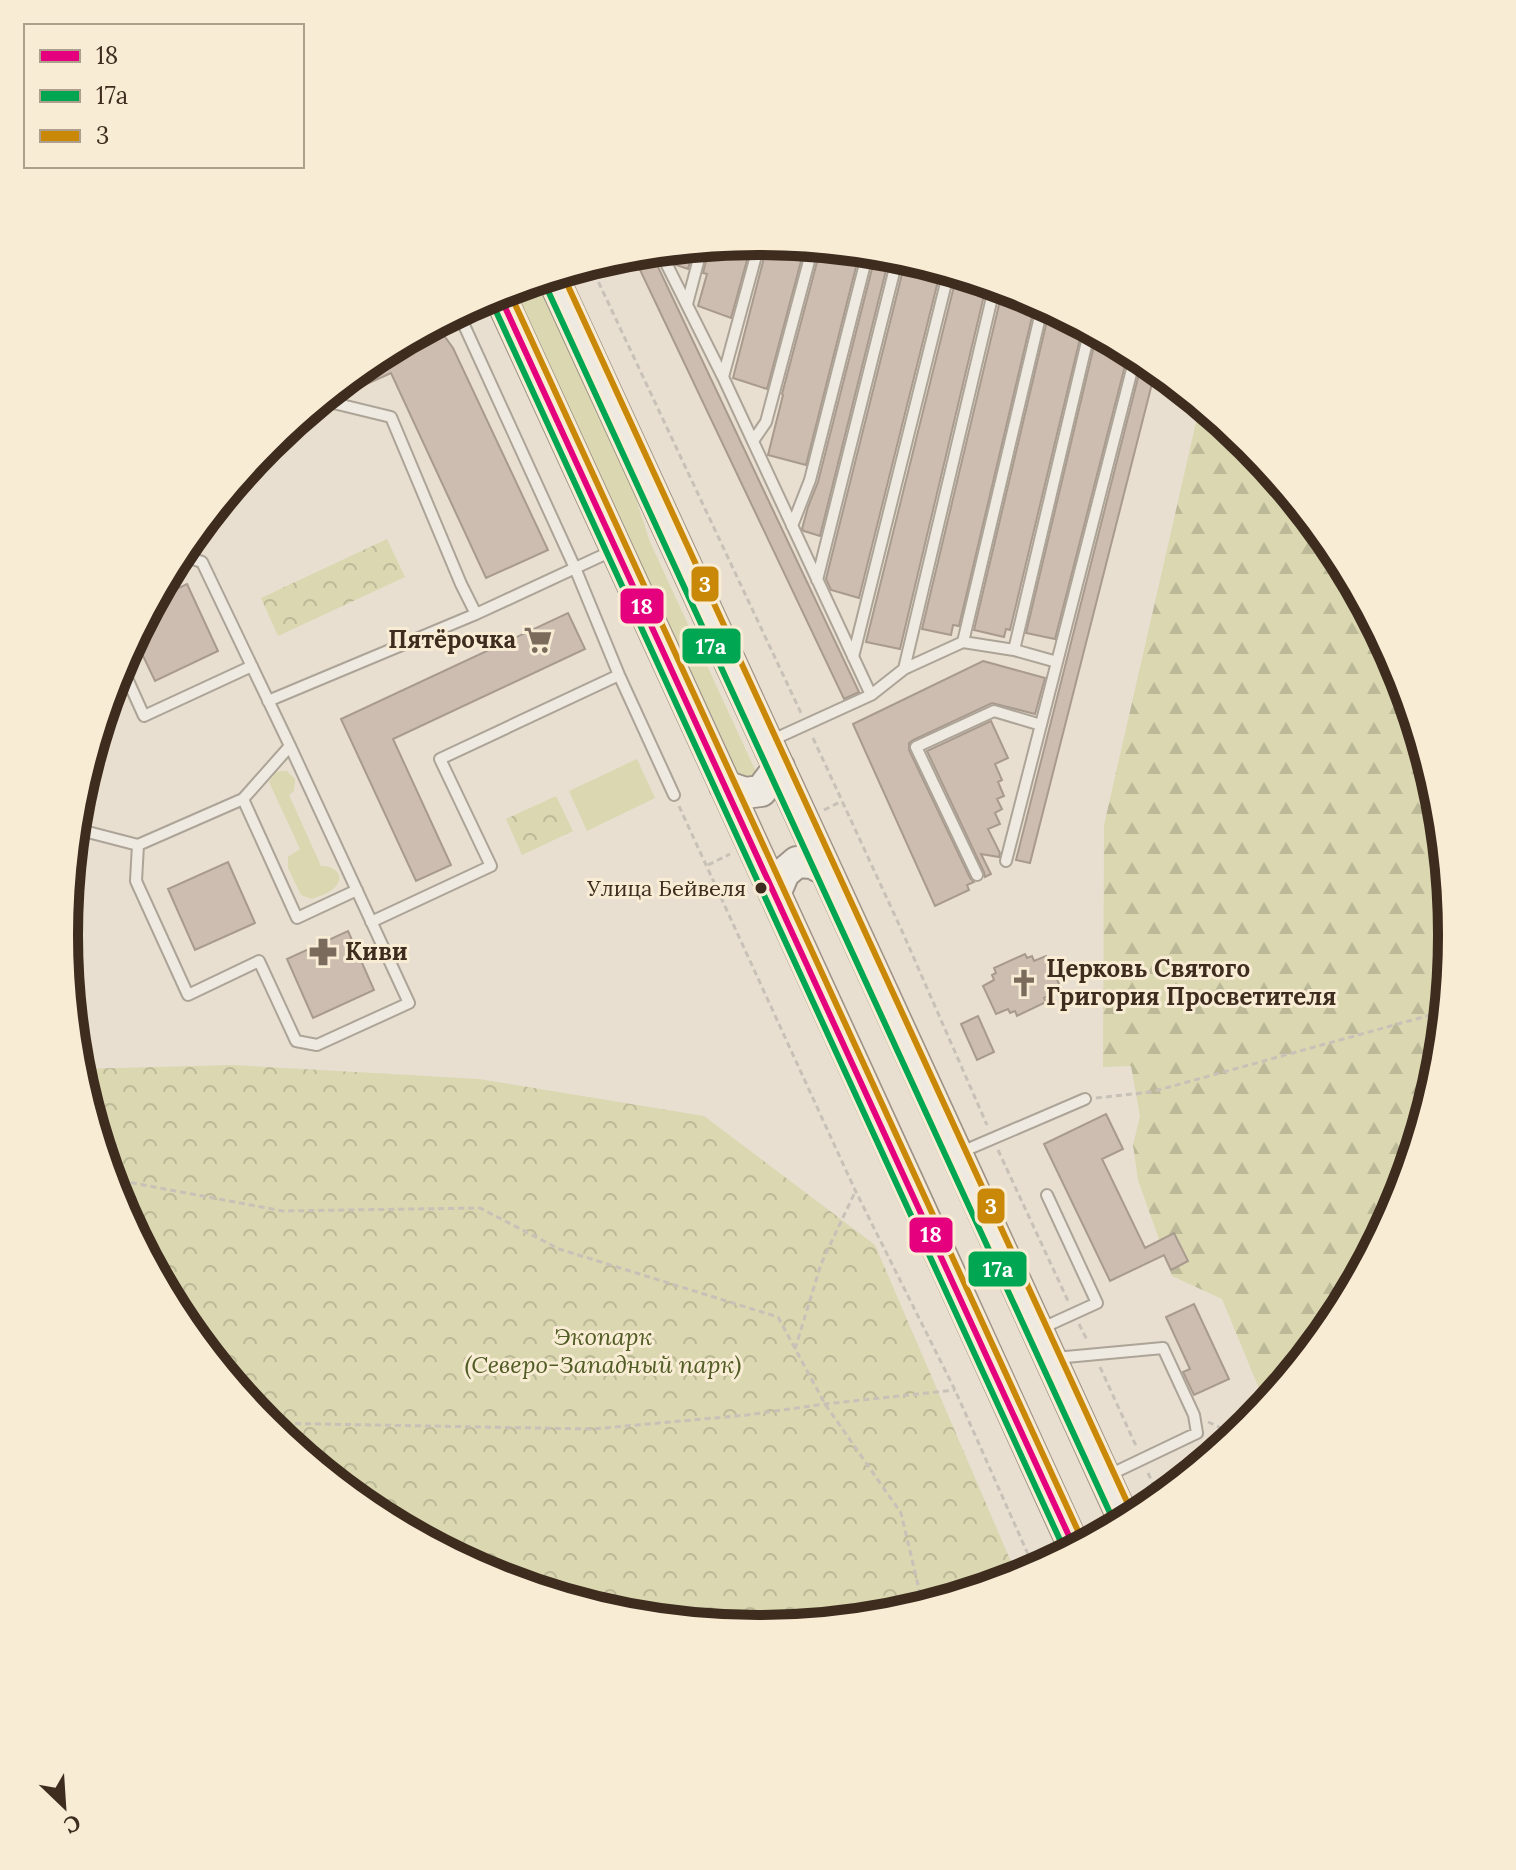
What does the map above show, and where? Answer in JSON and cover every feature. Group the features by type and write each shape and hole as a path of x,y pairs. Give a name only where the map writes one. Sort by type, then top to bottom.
{"main road":[{"path":"556,286 1120,1510"},
{"path":"504,305 1070,1539"},
{"path":"725,786 745,793 761,791 773,755"},
{"path":"775,894 784,873 797,862 812,863 826,870"}],"lane":[{"path":"723,377 756,255"},
{"path":"753,441 766,422 810,257"},
{"path":"687,304 699,258"},
{"path":"666,263 723,377 871,695"},
{"path":"792,526 810,480 865,264"},
{"path":"817,580 895,269"},
{"path":"852,658 946,282"},
{"path":"904,669 992,297"},
{"path":"963,642 1040,317"},
{"path":"463,322 674,795"},
{"path":"1014,650 1087,340"},
{"path":"1006,861 1132,368"},
{"path":"335,403 391,417 476,614"},
{"path":"268,701 476,614 616,549"},
{"path":"138,845 136,881 188,995 259,961 296,1041 317,1045 409,1003 202,562 192,559"},
{"path":"773,755 807,725 871,695 904,669 963,642 1014,650 1057,662"},
{"path":"128,680 144,716 252,666"},
{"path":"371,922 491,866 440,759 619,675"},
{"path":"977,875 916,747 994,711 1041,725"},
{"path":"86,831 138,845 243,799 290,746"},
{"path":"243,799 297,918 357,890"},
{"path":"957,1154 1085,1099"},
{"path":"1038,1330 1097,1303 1047,1195"},
{"path":"1051,1358 1163,1348 1194,1415 1197,1433 1105,1477"}],"path":[{"path":"595,275 807,725 1155,1486"},
{"path":"674,795 855,1190 955,1390 1030,1558"},
{"path":"1085,1099 1151,1092 1433,1014"},
{"path":"125,1182 283,1211 480,1208 559,1249 778,1317 825,1404 901,1513 919,1595"},
{"path":"795,1349 821,1264 855,1190"},
{"path":"285,1423 593,1429 747,1415 955,1390"},
{"path":"1194,1415 1224,1429"}],"green space":[{"path":"543,290 629,477 650,542 757,774 755,780 739,779 517,299"},
{"path":"1197,417 1239,454 1297,521 1347,595 1368,634 1402,716 1415,759 1425,802 1437,891 1437,979 1432,1024 1425,1068 1402,1154 1368,1236 1347,1275 1297,1349 1261,1392 1222,1299 1172,1276 1138,1180 1133,1145 1140,1116 1131,1066 1103,1067 1104,825"},
{"path":"387,539 405,577 278,636 261,598"},
{"path":"637,759 655,798 587,831 569,791"},
{"path":"287,771 295,779 294,791 289,795 321,866 339,874 339,882 331,891 312,899 301,895 288,868 288,857 300,849 269,782 276,772"},
{"path":"556,796 573,831 522,855 506,819"},
{"name":"Экопарк (Северо-Западный парк)","path":"234,1065 479,1079 704,1116 875,1245 1012,1565 977,1579 891,1602 802,1614 714,1614 625,1602 539,1579 457,1545 418,1524 344,1474 277,1416 219,1349 193,1313 148,1236 130,1195 114,1154 91,1069"}],"building":[{"path":"748,255 731,318 698,306 707,274 703,273 707,257"},
{"path":"765,255 802,256 767,389 733,378"},
{"path":"818,258 857,263 806,465 768,455"},
{"path":"691,259 688,269 676,265 673,261"},
{"path":"656,263 859,692 844,699 638,266"},
{"path":"873,265 887,267 820,536 802,529 818,482"},
{"path":"903,271 938,279 859,598 831,590 826,579"},
{"path":"954,284 984,294 900,649 866,642"},
{"path":"1000,300 1033,314 959,626 953,625 951,635 922,629"},
{"path":"1047,320 1080,337 1010,630 1006,629 1004,637 974,630"},
{"path":"442,333 453,348 548,550 486,578 391,373 351,391"},
{"path":"1094,344 1126,363 1055,639 1026,633"},
{"path":"1139,372 1152,382 1030,863 1016,860"},
{"path":"187,584 218,651 155,681 141,651 171,591"},
{"path":"568,613 585,649 393,739 451,865 416,881 341,719"},
{"path":"983,661 1045,678 1035,714 992,703 909,743 909,750 974,882 967,885 969,890 935,906 853,724"},
{"path":"991,721 1008,758 995,764 1002,780 998,782 1004,796 997,799 1002,809 995,813 1000,824 988,829 1000,853 999,857 981,854 991,874 985,877 927,751"},
{"path":"228,862 255,923 195,950 168,889"},
{"path":"348,931 374,990 313,1018 287,959"},
{"name":"Церковь Святого Григория Просветителя","path":"1025,954 1027,958 1032,956 1034,961 1046,956 1060,986 1048,991 1049,995 1044,998 1046,1002 1017,1016 1015,1011 1010,1013 1008,1009 996,1014 983,986 994,980 994,968"},
{"path":"978,1016 994,1052 977,1060 961,1024"},
{"path":"1106,1114 1123,1149 1102,1159 1145,1248 1174,1233 1188,1261 1171,1270 1164,1255 1110,1281 1044,1144"},
{"path":"1194,1304 1229,1379 1194,1395 1183,1372 1190,1369 1166,1317"}],"transit line":[{"name":"3","path":"566,283 1128,1505"},
{"name":"17a","path":"547,289 1111,1516"},
{"name":"3","path":"513,301 1079,1534"},
{"name":"18","path":"504,305 1070,1539"},
{"name":"17a","path":"495,308 1062,1544"}],"place":[{"name":"Пятёрочка","path":"538,640"},
{"name":"Улица Бейвеля","path":"761,888"},
{"name":"Киви","path":"323,952"},
{"name":"Церковь Святого Григория Просветителя","path":"1024,983"}]}
